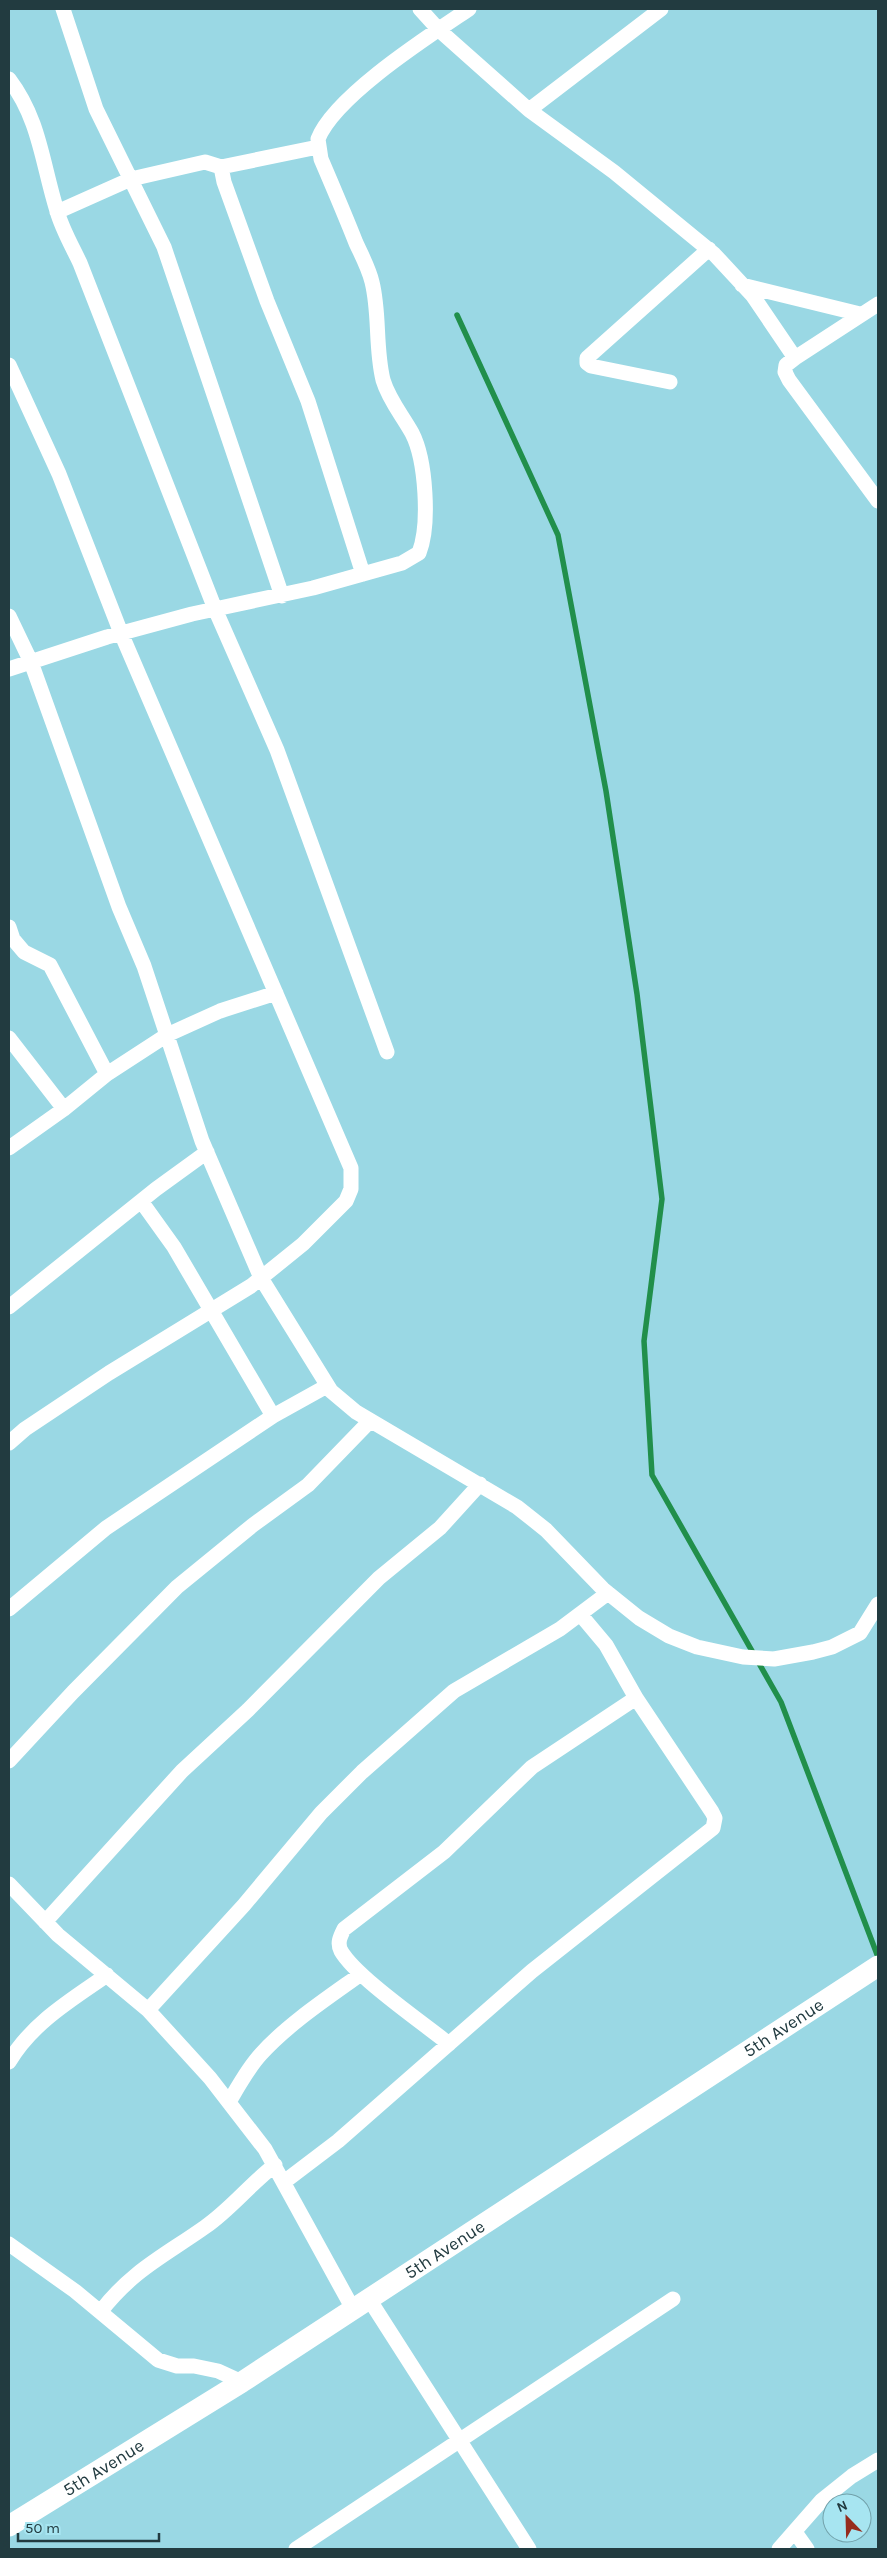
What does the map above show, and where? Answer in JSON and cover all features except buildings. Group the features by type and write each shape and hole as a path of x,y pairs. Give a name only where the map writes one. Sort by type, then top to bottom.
{"street":[{"path":"63,9 96,109 164,247 282,596"},
{"path":"420,9 439,30 529,110 614,172 709,249 740,285 753,296 796,358"},
{"path":"9,669 121,633 215,609 282,596 402,563 419,553 424,530 422,476 415,441 392,402 383,379 376,334 376,304 372,280 318,147 321,131 359,89 469,9"},
{"path":"529,110 661,9"},
{"path":"9,79 25,103 40,140 57,212 80,263 215,609 277,750 387,1052"},
{"path":"57,212 131,179 205,162 220,166 318,147"},
{"path":"220,166 267,301 308,401 363,574"},
{"path":"670,382 591,366 587,363 587,358 709,249"},
{"path":"740,285 860,314"},
{"path":"878,304 860,314 786,365 785,372 878,501"},
{"path":"9,365 59,474 121,633 351,1168 353,1180 346,1201 303,1244 261,1278 212,1311 95,1383 25,1429 9,1443"},
{"path":"9,616 31,662 119,907 144,966 208,1152 261,1278 327,1386 349,1406 370,1421 480,1484 516,1507 539,1524 608,1593 639,1618 669,1636 698,1647 743,1657 774,1659 812,1652 848,1640 860,1633 878,1604"},
{"path":"9,927 13,939 24,952 44,960 53,970 107,1074"},
{"path":"9,1148 64,1109 107,1074 167,1035 213,1014 276,993"},
{"path":"9,1038 64,1109"},
{"path":"9,1307 141,1201 208,1152"},
{"path":"141,1201 174,1247 273,1416"},
{"path":"9,1609 106,1528 273,1416 327,1386"},
{"path":"9,1761 73,1692 177,1587 253,1525 308,1485 370,1421"},
{"path":"45,1922 182,1771 248,1710 379,1578 440,1528 480,1484"},
{"path":"148,2010 244,1905 321,1814 362,1772 454,1691 492,1667 528,1649 608,1593"},
{"path":"284,2182 338,2141 532,1971 713,1828 714,1818 712,1812 636,1698 606,1645 580,1614"},
{"path":"449,2044 361,1974 341,1950 339,1943 344,1929 444,1852 532,1767 636,1698"},
{"path":"9,1884 45,1922 148,2010 191,2054 229,2102 275,2165 361,2304 458,2440 529,2549"},
{"name":"5th Avenue","path":"9,2526 242,2382 878,1966"},
{"path":"229,2102 246,2072 262,2053 329,1997 361,1974"},
{"path":"9,2062 32,2031 107,1975"},
{"path":"101,2312 136,2272 204,2227 254,2180 275,2165"},
{"path":"9,2244 101,2312 135,2342 166,2364 194,2366 218,2371 242,2382"},
{"path":"296,2549 673,2298"},
{"path":"779,2549 822,2500 852,2476 878,2460"},
{"path":"795,2532 807,2549"}],"waterway":[{"path":"457,315 558,535 606,791 637,994 662,1199 644,1341 652,1475 781,1702 878,1957"}]}
